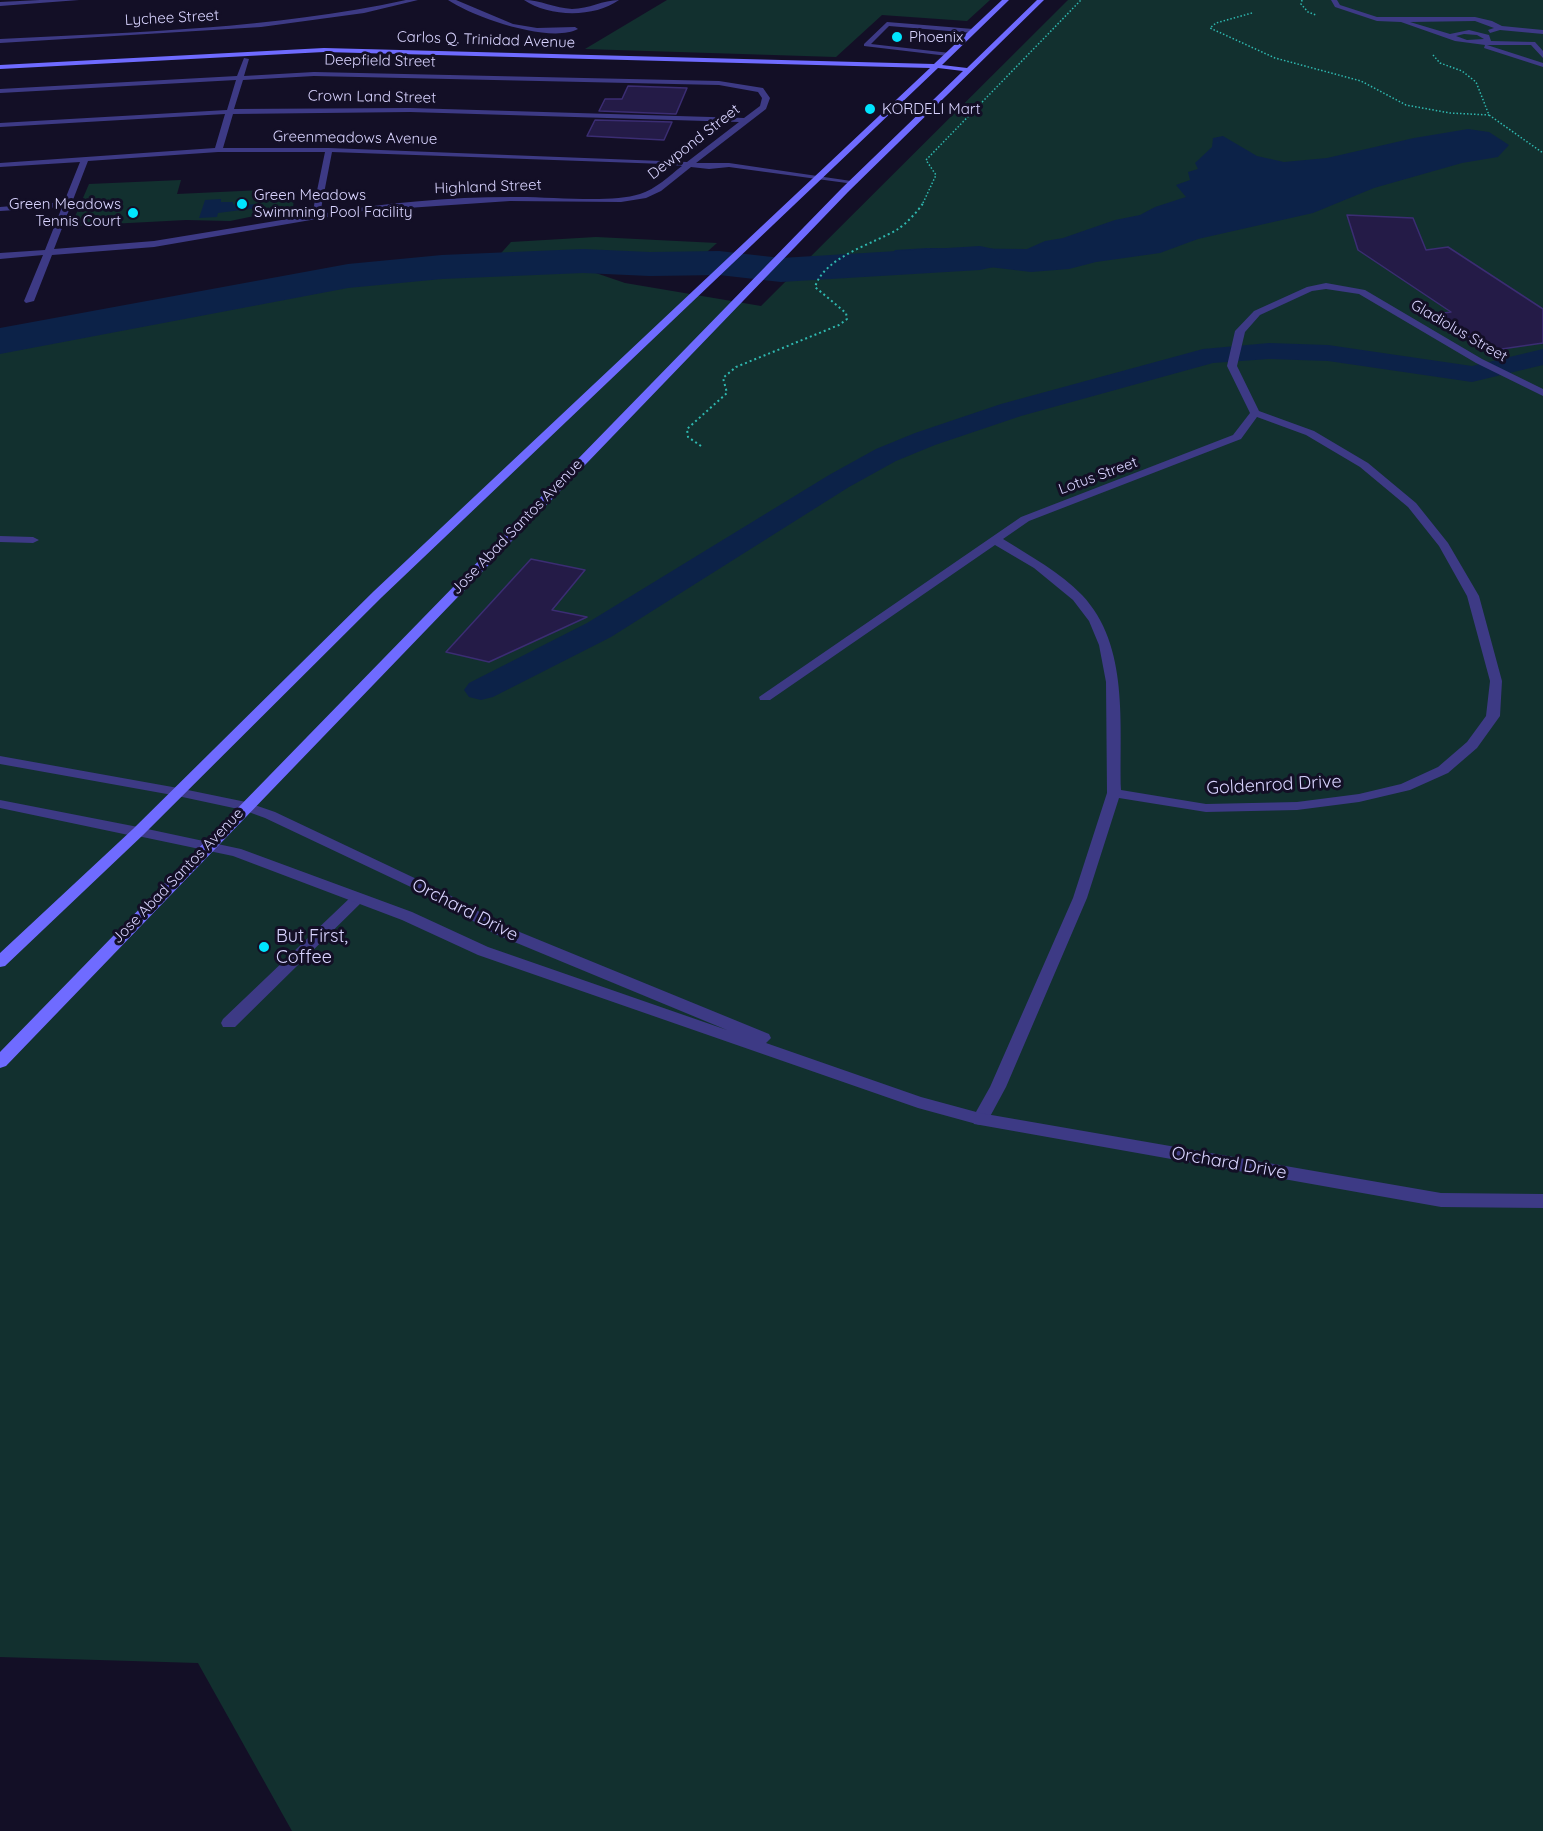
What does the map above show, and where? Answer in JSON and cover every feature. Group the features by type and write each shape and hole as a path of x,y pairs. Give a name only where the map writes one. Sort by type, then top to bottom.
{"main road":[{"path":"0,962 138,831 378,594 1006,0"},
{"name":"Jose Abad Santos Avenue","path":"0,1062 207,845 844,190 1041,0"},
{"name":"Carlos Q. Trinidad Avenue","path":"0,67 324,50 935,66 970,70"}],"street":[{"path":"0,4 76,0"},
{"name":"Lychee Street","path":"0,42 246,27 358,14 415,0"},
{"path":"451,0 517,27 537,30 575,29"},
{"path":"527,0 553,10 568,11 596,9 616,0"},
{"path":"1334,0 1337,6 1377,19 1424,17 1460,19 1488,22 1500,28 1543,32"},
{"path":"1395,20 1543,65"},
{"path":"948,54 866,45 887,24 973,31"},
{"path":"1472,42 1500,28"},
{"path":"1526,31 1543,56"},
{"path":"1451,36 1463,32 1483,38 1533,43"},
{"path":"218,150 246,59"},
{"name":"Deepfield Street","path":"0,91 241,76 326,74 719,83 760,90"},
{"name":"Dewpond Street","path":"621,200 643,196 658,189 687,164 763,107 766,98 760,90"},
{"name":"Crown Land Street","path":"0,125 230,111 382,110 744,120"},
{"name":"Greenmeadows Avenue","path":"0,165 218,150 329,150 687,164 709,167 729,165 854,182"},
{"path":"316,215 329,150"},
{"path":"29,301 85,159"},
{"name":"Greenmeadows Avenue","path":"709,167 721,172 844,190"},
{"name":"Highland Street","path":"0,256 154,244 316,215 454,201 510,198 621,200"},
{"path":"0,209 67,204"},
{"name":"Gladiolus Street","path":"1255,413 1232,366 1240,331 1257,313 1310,289 1326,286 1362,292 1479,362 1543,393"},
{"name":"Lotus Street","path":"765,697 1024,519 1237,437 1255,413"},
{"name":"Goldenrod Drive","path":"1114,793 1206,808 1297,806 1359,798 1405,787 1443,770 1472,745 1493,716 1496,681 1473,596 1444,545 1412,505 1364,465 1310,433 1255,413"},
{"path":"0,538 33,540"},
{"path":"980,1119 998,1087 1080,898 1114,793 1112,682 1105,645 1095,620 1077,597 1038,566 994,539"},
{"name":"Orchard Drive","path":"0,760 246,806 270,815 437,894 500,930 918,1102"},
{"name":"Orchard Drive","path":"0,804 236,852 407,916 483,951 918,1102 980,1119 1441,1200 1543,1201"},
{"path":"229,1023 358,898"}],"path":[{"path":"701,446 688,437 687,429 726,393 723,378 736,367 839,325 847,319 846,313 815,287 817,281 844,255 899,228 923,204 936,175 926,160 1081,0"},
{"path":"1302,0 1301,4 1308,12 1323,18"},
{"path":"1252,13 1216,23 1210,28 1275,58 1361,81 1406,105 1450,113 1489,114"},
{"path":"1427,51 1440,63 1462,71 1476,82 1489,114 1543,153"}],"green space":[{"path":"667,0 990,0 967,21 882,15 836,57 585,49"},
{"path":"1068,0 1543,0 1543,1831 292,1831 198,1663 0,1657 0,347 359,282 477,271 584,269 625,283 761,306"},
{"path":"181,180 177,194 263,190 261,198 294,197 293,208 230,221 186,220 71,226 89,184"},
{"path":"596,237 717,243 699,259 495,260 511,242"}],"water":[{"path":"1468,129 1489,132 1509,145 1498,157 1462,163 1374,188 1313,213 1198,239 1160,253 1096,262 1069,269 1031,272 981,266 876,273 895,250 1027,249 1045,241 1063,238 1115,220 1140,215 1155,207 1186,197 1176,185 1190,180 1188,172 1198,169 1195,163 1212,147 1213,138 1223,136 1257,156 1284,162 1327,158 1414,138"},
{"path":"221,199 221,202 233,202 239,206 254,204 257,208 218,213 217,217 199,218 205,200"}],"building":[{"path":"628,86 687,88 676,114 599,111 605,99 622,99"},
{"path":"595,120 672,122 664,140 587,136"},
{"path":"1347,215 1413,218 1426,250 1448,247 1543,309 1543,343 1488,351 1437,314 1451,312 1358,250"},
{"path":"531,559 585,570 552,610 587,617 489,662 446,652"}],"waterway":[{"path":"0,341 348,276 442,267 583,261 650,264 719,263 781,270 980,258"},
{"path":"481,690 599,630 839,481 886,455 925,439 1011,410 1212,355 1269,351 1328,353 1472,374 1543,357"}],"place":[{"name":"Phoenix","path":"897,37"},
{"name":"KORDELI Mart","path":"870,109"},
{"name":"Green Meadows Swimming Pool Facility","path":"242,204"},
{"name":"Green Meadows Tennis Court","path":"133,213"},
{"name":"But First, Coffee","path":"264,947"}]}
